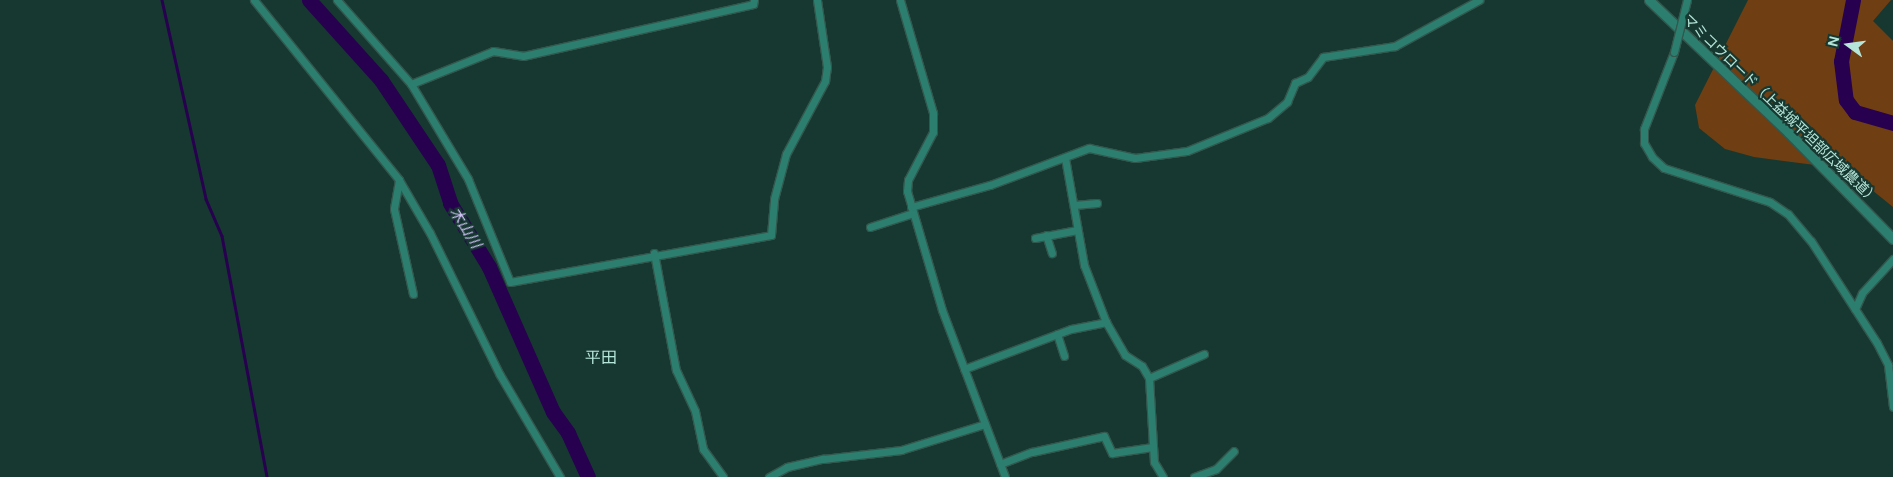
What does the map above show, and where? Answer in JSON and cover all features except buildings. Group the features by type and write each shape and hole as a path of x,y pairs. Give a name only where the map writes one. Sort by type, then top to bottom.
{"street":[{"path":"254,0 399,180 430,233 500,375 560,477"},
{"path":"337,0 411,84 468,179 510,282 654,253 771,235 774,198 786,154 825,81 827,67 817,0"},
{"path":"411,84 493,51 523,56 753,4 754,0"},
{"path":"900,0 932,113 930,139 908,180 912,210 942,310 1005,477"},
{"path":"870,227 912,210 1065,158 1089,148 1102,148 1135,158 1187,151 1268,118 1287,102 1294,83 1308,77 1323,57 1395,46 1479,0"},
{"name":"マミコウロード（上益城平坦部広域農道）","path":"1650,0 1788,132 1893,239"},
{"path":"1687,0 1674,52 1644,129 1644,144 1652,157 1679,175 1770,202 1788,214 1855,309 1888,365 1893,406"},
{"path":"1065,158 1084,265 1106,322 1125,355 1142,366 1149,378 1154,462 1163,477"},
{"path":"399,180 394,209 414,294"},
{"path":"1074,205 1098,203"},
{"path":"1035,238 1077,230"},
{"path":"1046,235 1052,253"},
{"path":"654,253 676,370 695,411 703,449 722,477"},
{"path":"1855,309 1862,293 1893,259"},
{"path":"964,369 1057,334 1106,322"},
{"path":"1057,334 1064,356"},
{"path":"1149,378 1204,354"},
{"path":"769,477 787,468 822,458 901,450 985,424"},
{"path":"1000,464 1032,452 1104,436 1112,453 1153,447"},
{"path":"1194,477 1216,469 1234,452"}],"shaded area":[{"path":"1748,0 1891,0 1873,21 1893,41 1893,207 1846,169 1754,157 1725,149 1699,128 1695,105"}],"waterway":[{"path":"162,0 206,199 222,236 267,477"},
{"name":"木山川","path":"309,0 381,80 438,165 450,203 489,267 553,412 568,433 588,477"},
{"path":"1853,0 1841,61 1846,100 1855,112 1893,123"}],"district":[{"name":"平田","path":"601,358"}]}
